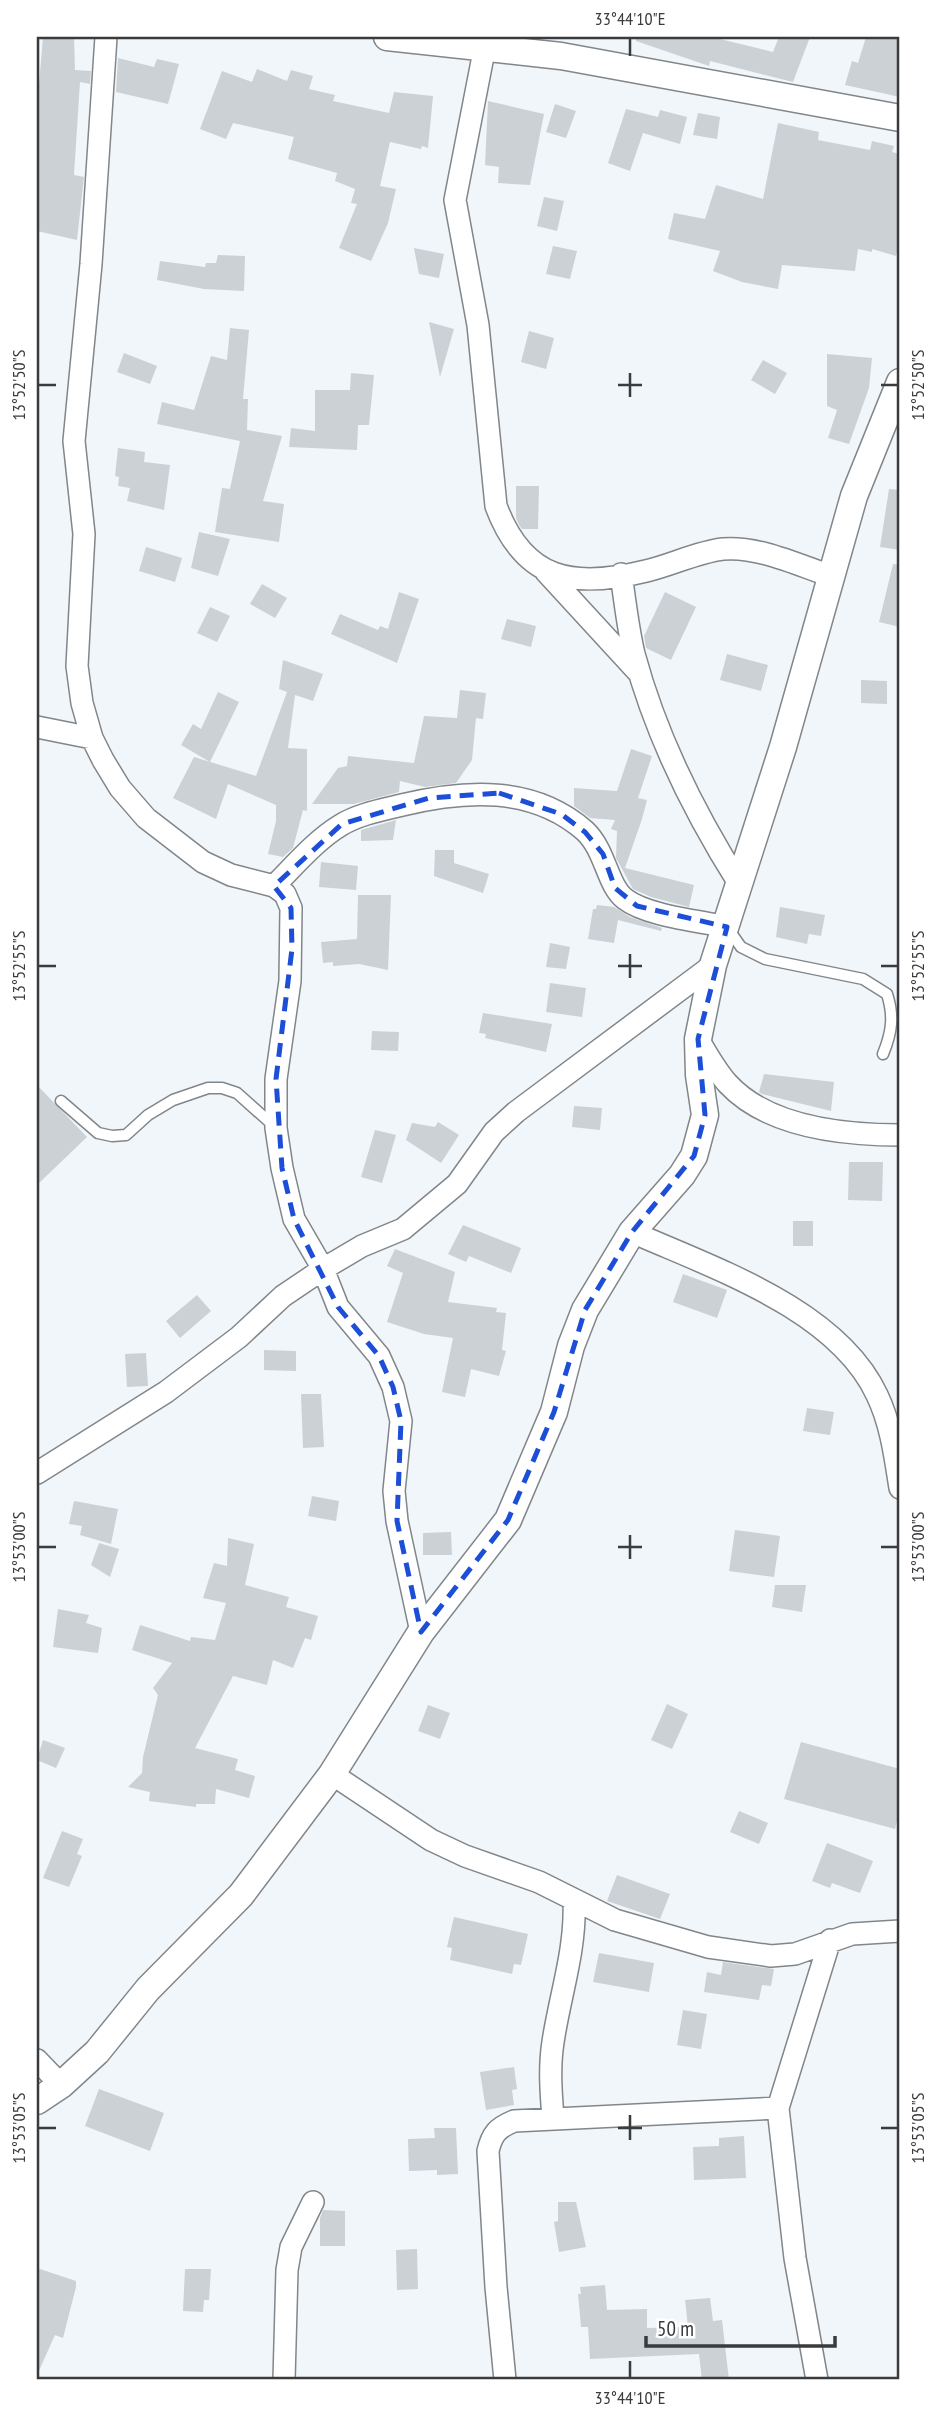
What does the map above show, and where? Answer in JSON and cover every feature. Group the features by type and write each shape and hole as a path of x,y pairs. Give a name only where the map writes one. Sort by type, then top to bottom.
{"street":[{"path":"106,37 91,264 74,441 84,534 77,666 92,738 120,788 146,818 203,862 231,875 274,886 285,894 291,908 290,981 278,1048 276,1128 282,1168 294,1219 323,1269 338,1307 379,1356 393,1387 401,1421 394,1491 397,1521 421,1632"},
{"path":"387,37 561,56 900,118"},
{"path":"485,46 455,200 457,225 475,301 496,506 502,522 529,561 546,572 642,676"},
{"path":"37,2101 61,2085 97,2052 148,1989 241,1895 332,1774 421,1632 508,1520 554,1412 571,1346 585,1310 632,1232 682,1175 694,1156 705,1115 699,1075 698,1039 713,965 740,885 854,496 900,382"},
{"path":"546,572 585,578 644,572 723,549 767,555 831,576"},
{"path":"621,574 634,654 654,716 701,824 740,885"},
{"path":"37,727 92,738"},
{"path":"274,886 342,824 375,811 429,799 464,793 499,793 530,801 561,814 585,832 603,854 615,888 637,906 727,927"},
{"path":"37,1473 166,1392 239,1337 283,1296 323,1269 362,1246 403,1229 457,1184 495,1132 516,1112 713,965"},
{"path":"698,1039 729,1085 760,1109 804,1125 852,1133 900,1135"},
{"path":"632,1232 767,1294 803,1317 857,1362 877,1394 890,1428 900,1488"},
{"path":"332,1774 431,1840 465,1856 539,1882 574,1902 615,1920 720,1948 771,1956 795,1954 830,1940 878,1930 900,1931"},
{"path":"553,2118 550,2072 552,2042 571,1950 574,1902"},
{"path":"817,2380 795,2258 778,2108 830,1940"},
{"path":"37,2060 61,2085"},
{"path":"505,2380 488,2151 492,2136 500,2126 514,2121 553,2118 778,2108"},
{"path":"284,2380 289,2259 298,2228 313,2202"}],"lane":[{"path":"727,927 741,947 765,959 863,979 887,994 892,1012 891,1034 883,1054"},
{"path":"61,1101 98,1133 125,1135 148,1115 173,1100 208,1088 222,1088 237,1093 276,1128"}],"highlighted area":[{"path":"499,793 561,814 585,832 603,854 615,888 637,906 727,927 698,1039 705,1115 694,1156 632,1232 585,1310 554,1412 508,1520 421,1632 397,1521 401,1421 393,1387 379,1356 338,1307 294,1219 282,1168 276,1079 292,949 291,908 274,886 342,824 429,798"}],"building":[{"path":"43,37 74,37 75,70 91,71 90,84 80,82 74,175 84,177 77,240 37,231 37,108"},
{"path":"636,37 712,37 773,52 779,37 810,37 793,82 710,61 709,66 636,41"},
{"path":"866,37 900,37 900,97 845,85 852,61 858,63"},
{"path":"118,58 154,67 157,59 179,64 168,104 116,92"},
{"path":"257,69 287,81 291,70 313,76 309,89 335,95 333,101 389,113 394,92 433,96 428,148 390,142 380,186 396,189 388,223 371,261 339,248 357,204 351,203 355,189 335,181 337,173 288,159 294,137 233,123 226,139 200,129 222,71 252,82"},
{"path":"488,101 544,114 530,185 498,183 499,167 485,165"},
{"path":"555,104 576,111 566,138 546,132"},
{"path":"626,109 658,117 660,110 687,117 680,144 643,133 630,171 608,163"},
{"path":"698,113 720,117 717,139 693,135"},
{"path":"778,123 819,132 818,140 870,150 872,141 894,146 892,152 900,154 900,242 896,256 872,249 872,252 858,249 855,271 782,265 778,289 742,282 713,271 720,251 668,239 674,213 705,219 716,185 763,199"},
{"path":"544,197 564,201 557,231 537,226"},
{"path":"553,246 577,251 570,279 546,274"},
{"path":"414,248 444,254 439,278 419,274"},
{"path":"218,255 245,256 244,291 204,289 157,280 160,261 205,267 206,263 216,263"},
{"path":"429,322 454,329 440,377"},
{"path":"230,328 249,330 243,399 248,399 247,430 282,436 263,501 284,504 279,542 215,532 222,488 230,489 240,441 157,424 162,402 194,410 211,356 227,360"},
{"path":"529,331 554,338 546,369 521,362"},
{"path":"124,353 157,366 150,384 117,372"},
{"path":"827,354 872,358 869,388 849,444 828,438 837,410 827,406"},
{"path":"763,360 787,373 775,394 751,380"},
{"path":"351,373 374,375 369,425 358,425 357,450 289,447 291,428 315,431 315,390 350,390"},
{"path":"118,448 145,452 144,462 170,465 164,510 127,501 130,488 118,486 119,477 115,476"},
{"path":"516,486 539,486 538,529 522,529 519,525 516,518"},
{"path":"889,489 900,490 900,550 880,547"},
{"path":"199,532 230,539 218,576 191,568"},
{"path":"146,547 182,558 175,582 139,571"},
{"path":"893,564 900,565 900,627 879,622"},
{"path":"262,584 287,598 275,618 250,604"},
{"path":"399,592 419,599 397,663 331,634 340,614 378,630 380,626 388,629"},
{"path":"665,592 696,607 671,660 646,648 644,636"},
{"path":"210,607 230,616 217,642 197,633"},
{"path":"507,619 536,626 531,647 501,639"},
{"path":"727,654 768,665 761,691 720,680"},
{"path":"283,660 323,674 313,701 295,695 288,748 307,749 307,811 303,810 293,848 283,857 268,854 276,821 276,805 228,784 216,819 173,798 194,757 256,776 287,692 279,689"},
{"path":"861,680 887,681 887,704 861,703"},
{"path":"460,690 486,693 483,719 476,718 472,760 456,783 425,787 400,781 399,792 354,804 312,804 338,768 347,766 348,756 414,763 424,716 457,718"},
{"path":"218,692 239,702 210,762 181,745 193,724 201,729"},
{"path":"631,749 652,756 638,798 647,800 625,868 694,885 689,907 651,897 633,889 616,858 617,831 611,829 615,820 590,818 574,806 574,788 617,791"},
{"path":"396,820 393,840 361,841 361,830"},
{"path":"435,850 454,850 454,863 489,874 483,893 434,876"},
{"path":"321,862 358,866 356,890 319,887"},
{"path":"358,895 391,895 388,970 359,964 333,966 333,962 323,963 321,942 357,939"},
{"path":"597,905 614,907 630,917 662,928 661,931 618,920 614,943 588,939 593,909 596,909"},
{"path":"780,907 825,915 821,936 809,934 807,944 776,937"},
{"path":"550,943 570,947 566,969 546,967"},
{"path":"550,983 586,988 582,1017 546,1012"},
{"path":"483,1013 552,1024 546,1052 485,1038 486,1034 479,1033"},
{"path":"372,1031 399,1032 398,1051 371,1050"},
{"path":"764,1074 834,1082 831,1111 762,1094 759,1092"},
{"path":"37,1085 87,1137 37,1185"},
{"path":"574,1106 602,1108 600,1130 572,1127"},
{"path":"438,1122 459,1135 441,1163 406,1140 412,1123 435,1127"},
{"path":"375,1130 396,1135 382,1183 361,1177"},
{"path":"849,1162 883,1162 882,1201 848,1200"},
{"path":"793,1221 813,1221 813,1246 793,1246"},
{"path":"463,1225 521,1248 511,1273 469,1256 466,1262 448,1254"},
{"path":"395,1249 455,1272 448,1302 497,1308 496,1312 506,1313 502,1350 506,1351 499,1376 471,1369 465,1397 442,1392 453,1338 424,1334 387,1322 403,1273 387,1266"},
{"path":"683,1274 727,1290 717,1318 673,1302"},
{"path":"197,1295 211,1311 180,1338 166,1321"},
{"path":"264,1350 296,1351 296,1371 264,1370"},
{"path":"146,1353 148,1386 127,1387 125,1354"},
{"path":"301,1394 321,1394 324,1447 303,1448"},
{"path":"807,1408 834,1412 830,1435 803,1431"},
{"path":"312,1496 339,1501 336,1521 308,1516"},
{"path":"74,1501 118,1509 111,1544 80,1535 82,1526 69,1524"},
{"path":"735,1530 780,1536 774,1577 729,1571"},
{"path":"451,1532 452,1555 423,1555 423,1533"},
{"path":"228,1538 254,1544 245,1585 289,1597 286,1607 318,1616 311,1640 305,1638 293,1668 273,1660 267,1685 233,1676 195,1748 238,1759 235,1770 255,1776 249,1798 216,1789 215,1804 196,1804 196,1807 149,1801 150,1792 128,1787 142,1773 143,1757 158,1695 153,1688 172,1663 132,1650 140,1625 190,1641 191,1637 215,1640 226,1603 203,1598 214,1563 227,1566"},
{"path":"99,1543 119,1549 110,1577 91,1565"},
{"path":"775,1585 806,1585 802,1612 772,1607"},
{"path":"58,1609 89,1615 86,1623 102,1628 98,1653 53,1647"},
{"path":"667,1704 688,1714 672,1749 651,1740"},
{"path":"428,1705 450,1713 440,1739 418,1731"},
{"path":"43,1740 65,1748 56,1768 37,1760"},
{"path":"801,1742 900,1769 900,1809 895,1829 784,1799"},
{"path":"739,1811 768,1823 759,1844 730,1832"},
{"path":"62,1831 83,1839 77,1854 82,1856 69,1887 43,1878"},
{"path":"827,1843 873,1861 860,1893 832,1883 830,1888 812,1881"},
{"path":"617,1875 670,1894 660,1919 607,1901"},
{"path":"454,1917 528,1934 521,1965 514,1964 512,1974 450,1960 452,1948 447,1947"},
{"path":"599,1953 654,1963 649,1992 593,1982"},
{"path":"723,1962 774,1969 771,1986 762,1985 759,2000 704,1992 707,1972 721,1975"},
{"path":"683,2010 707,2014 701,2049 677,2045"},
{"path":"514,2067 517,2089 512,2090 514,2105 486,2110 480,2072"},
{"path":"99,2089 164,2113 150,2151 85,2126"},
{"path":"434,2128 456,2128 458,2174 437,2175 437,2170 409,2171 408,2139 435,2138"},
{"path":"744,2136 746,2178 694,2180 693,2147 719,2146 719,2138"},
{"path":"558,2202 576,2202 586,2247 559,2252 554,2222 558,2221"},
{"path":"323,2210 345,2211 345,2246 320,2246 320,2218"},
{"path":"417,2249 418,2289 397,2290 396,2250"},
{"path":"37,2268 76,2281 76,2287 63,2338 55,2335 37,2375"},
{"path":"185,2269 211,2269 209,2300 204,2300 203,2312 183,2311"},
{"path":"605,2285 607,2310 647,2309 647,2328 688,2327 685,2300 710,2298 713,2321 722,2320 729,2380 702,2380 699,2354 590,2359 588,2327 581,2327 578,2294 581,2294 580,2287"}]}
